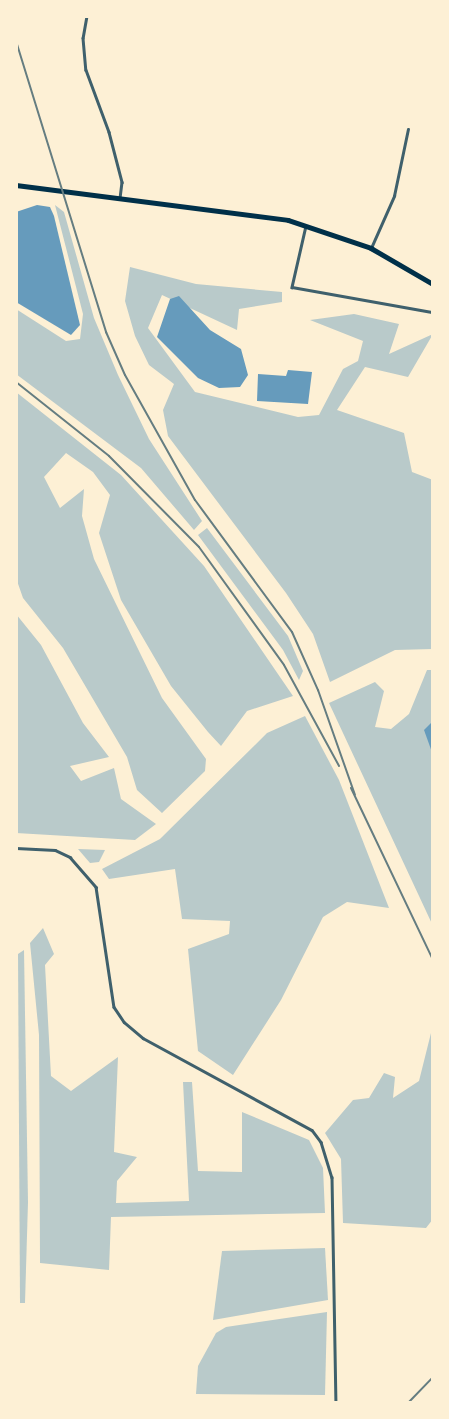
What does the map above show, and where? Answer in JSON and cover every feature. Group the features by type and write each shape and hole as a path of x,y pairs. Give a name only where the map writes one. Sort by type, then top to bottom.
{"highway":[{"path":"16,185 253,214 306,224 371,248 433,284"}],"street":[{"path":"87,16 82,38 86,70 109,132 122,182 120,198"},
{"path":"371,248 394,196 408,129"},
{"path":"306,224 292,287 433,312"},
{"path":"16,848 39,848 63,854 96,887 114,1006 124,1022 143,1038 312,1130 321,1142 332,1177 336,1403 330,1403"}],"shaded area":[{"path":"55,205 64,212 94,318 118,375 149,439 202,521 194,530 141,468 16,374 16,309 66,341 80,339 83,314"},
{"path":"130,267 196,284 282,292 282,302 239,309 237,330 162,295 148,328 195,392 298,417 319,415 343,369 358,361 363,341 310,320 354,314 399,324 389,354 433,334 408,377 365,367 337,410 404,433 412,472 433,480 433,649 395,650 330,682 313,634 286,593 168,436 163,410 174,384 149,365 135,336 125,301"},
{"path":"16,392 121,475 204,566 293,696 247,711 221,746 171,686 121,600 99,533 110,495 93,472 66,453 44,477 60,508 84,489 82,516 94,559 162,698 206,759 205,771 162,813 137,790 127,757 63,648 23,598 16,578"},
{"path":"207,528 288,636 303,671 299,680 283,650 198,535"},
{"path":"16,614 41,645 83,723 109,757 70,766 81,781 114,768 121,799 156,824 135,840 16,833"},
{"path":"427,670 433,670 433,926 329,703 375,682 384,691 375,727 391,729 409,714"},
{"path":"305,716 339,780 389,908 347,902 323,917 281,1000 233,1075 198,1051 188,949 229,934 230,921 182,919 175,869 109,879 102,869 160,839 267,733"},
{"path":"78,849 105,850 99,862 90,863"},
{"path":"43,928 54,954 45,965 51,1076 71,1091 118,1057 114,1152 137,1157 117,1181 116,1203 189,1201 183,1082 192,1082 198,1171 242,1172 242,1112 309,1140 323,1168 325,1213 111,1217 109,1270 40,1263 39,1035 30,943"},
{"path":"24,950 28,1202 25,1303 20,1303 18,954"},
{"path":"433,1025 433,1219 426,1228 343,1223 341,1159 325,1133 353,1100 369,1098 384,1073 395,1077 393,1098 419,1081"},
{"path":"325,1248 328,1300 213,1320 222,1251"},
{"path":"327,1312 325,1395 196,1394 198,1366 216,1333 226,1327"}],"water":[{"path":"37,205 50,207 54,216 80,325 71,335 16,302 16,212"},
{"path":"179,296 210,330 241,349 248,375 240,387 219,388 198,378 157,337 170,299"},
{"path":"288,370 312,372 308,404 257,401 258,374 286,376"},
{"path":"433,721 433,755 424,730"}],"railway":[{"path":"16,41 106,332 125,375 195,500 292,632 318,690 355,795"},
{"path":"16,382 109,456 199,547 284,665 339,766"},
{"path":"351,788 433,960"},
{"path":"408,1403 433,1377"}]}
